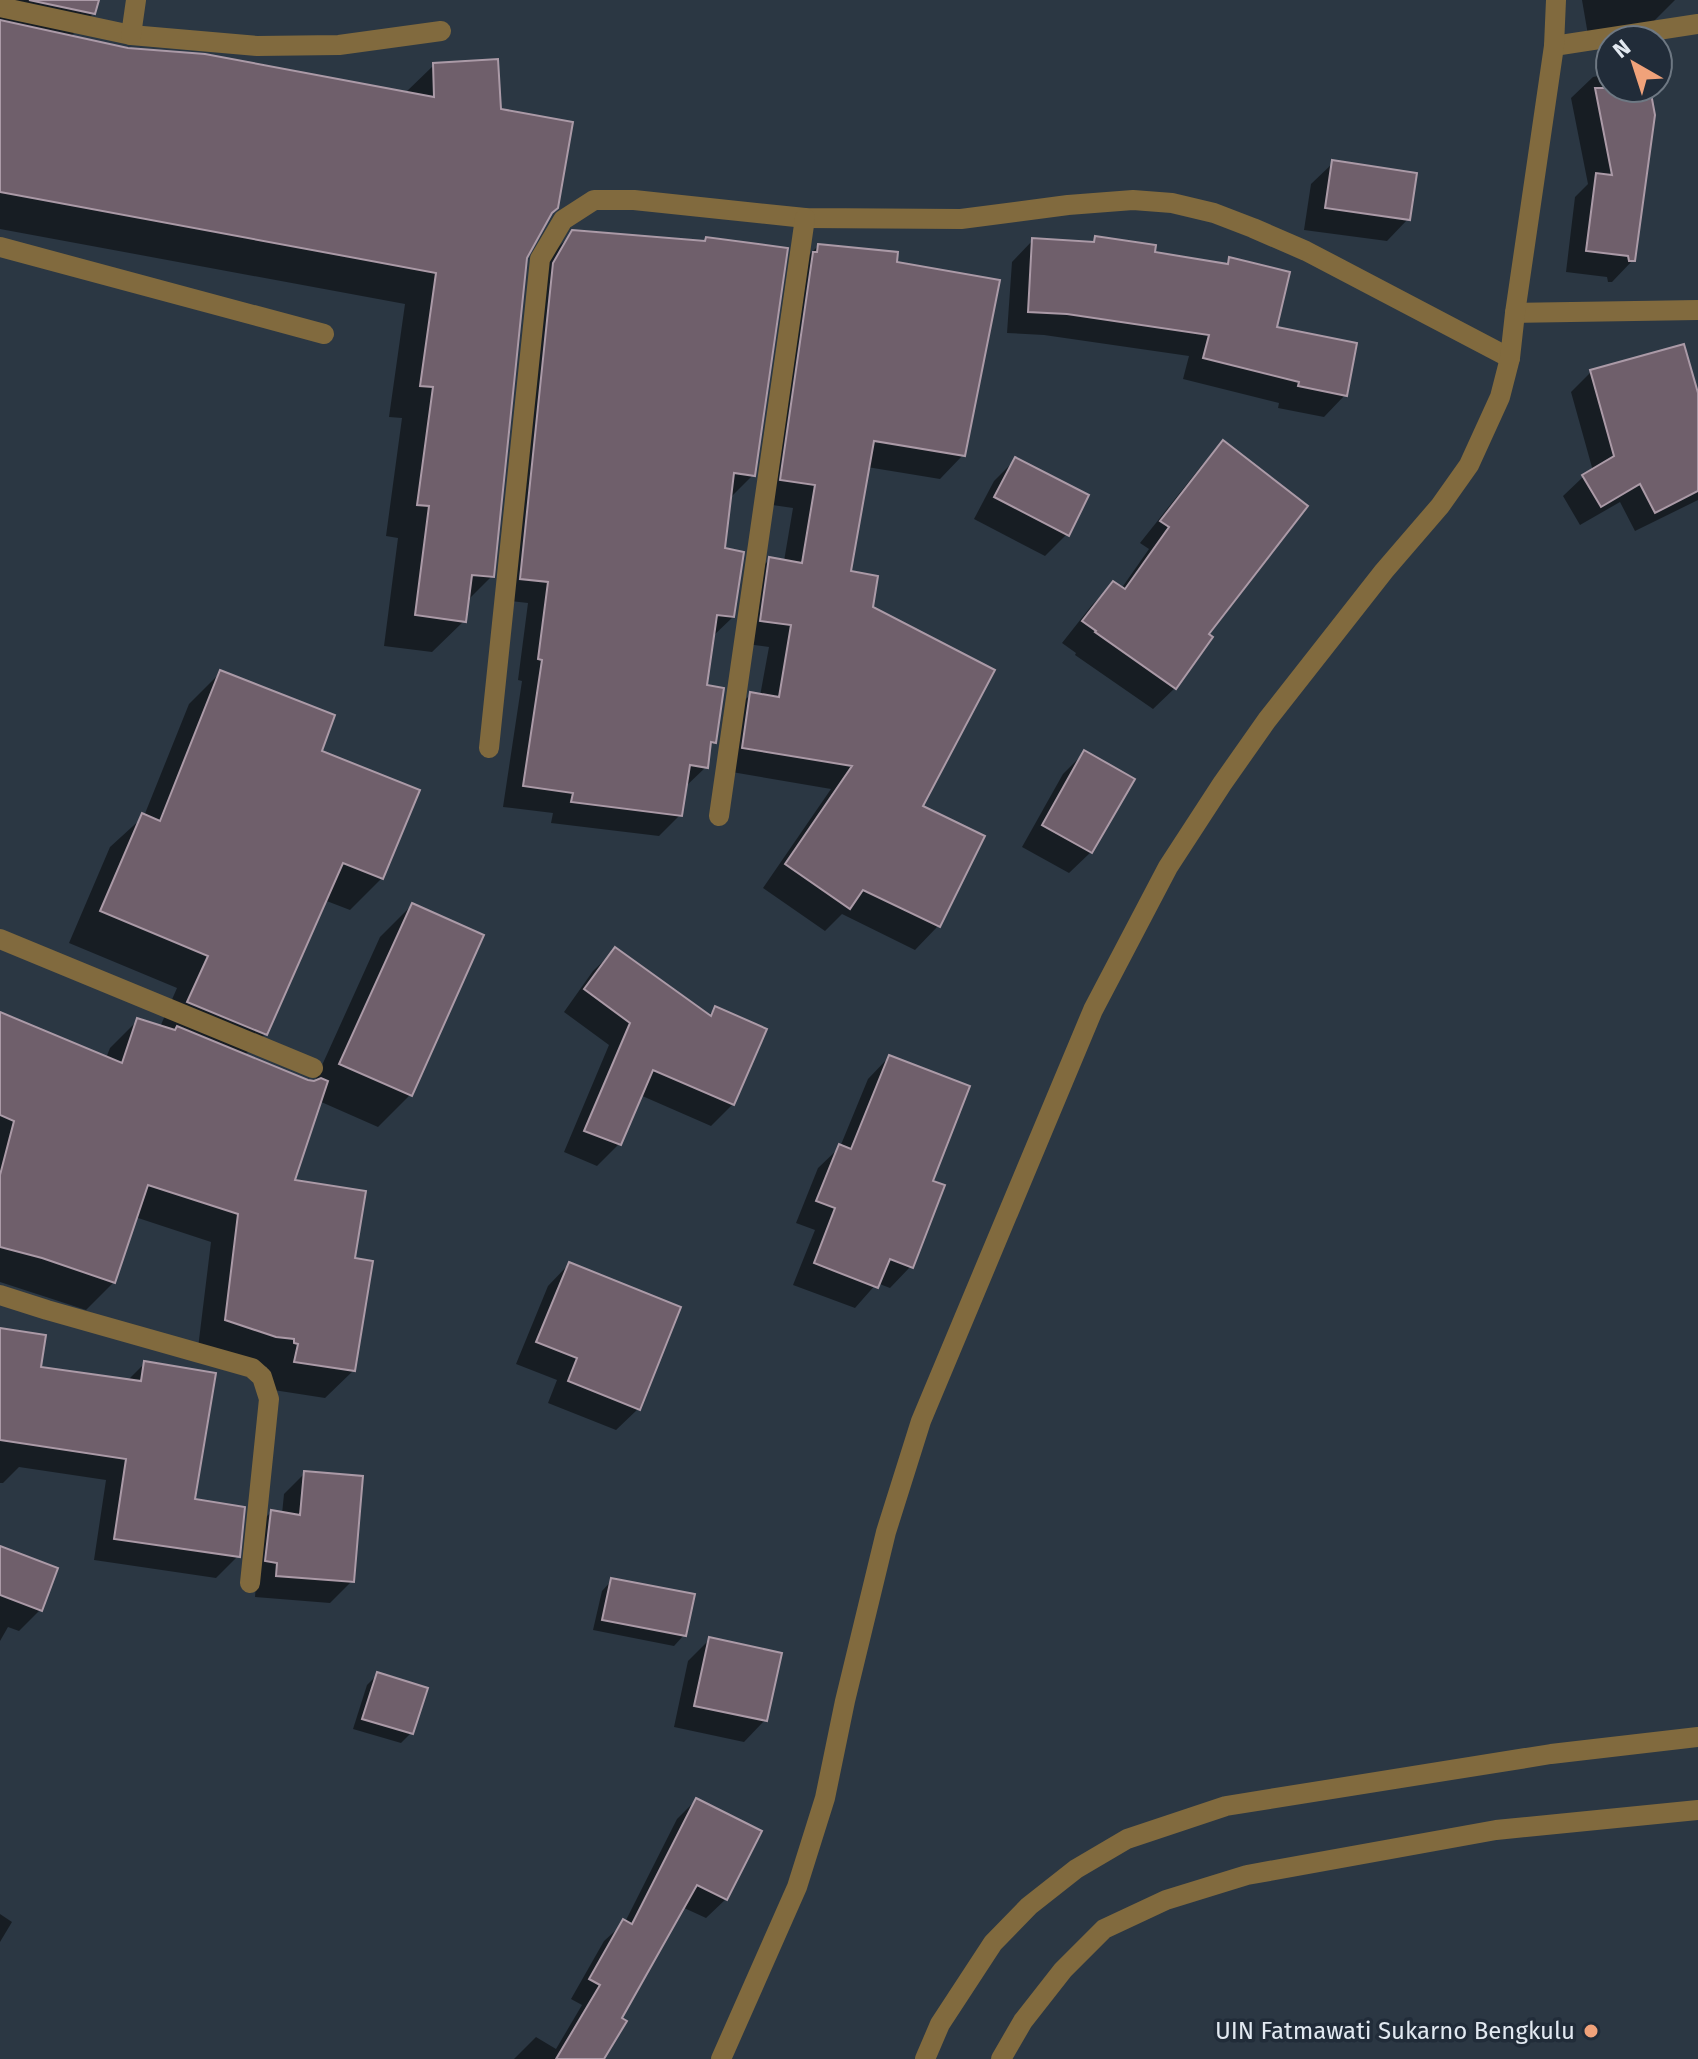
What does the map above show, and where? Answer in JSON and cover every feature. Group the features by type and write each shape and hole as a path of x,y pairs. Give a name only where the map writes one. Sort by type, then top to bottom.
{"street":[{"path":"131,35 136,0"},
{"path":"721,2059 797,1887 825,1798 886,1532 921,1421 1093,1010 1168,867 1222,784 1267,720 1384,571 1440,506 1469,465 1500,397 1510,358 1554,46 1556,0"},
{"path":"0,7 131,35 257,46 339,45 441,31"},
{"path":"1554,46 1698,24"},
{"path":"489,748 540,259 563,220 594,200 634,200 805,218 961,219 1133,200 1172,203 1214,213 1306,251 1510,358"},
{"path":"719,816 805,218"},
{"path":"0,247 324,334"},
{"path":"1515,313 1698,310"},
{"path":"0,939 313,1068"},
{"path":"0,1295 252,1368 262,1377 269,1399 250,1583"},
{"path":"925,2059 940,2024 993,1943 1029,1906 1076,1869 1127,1839 1226,1806 1551,1754 1698,1737"},
{"path":"1001,2059 1023,2021 1063,1970 1104,1929 1166,1900 1247,1875 1496,1830 1698,1810"}],"building":[{"path":"29,0 99,0 95,14"},
{"path":"0,20 128,48 205,54 434,97 433,63 498,59 501,109 573,122 558,208 552,213 527,258 494,577 472,575 466,622 415,615 429,506 417,505 433,387 420,386 436,273 0,192"},
{"path":"1598,104 1653,104 1655,115 1635,261 1629,261 1628,256 1586,251 1596,173 1612,175"},
{"path":"1332,160 1417,173 1410,220 1325,208"},
{"path":"572,230 705,241 706,237 788,248 755,476 734,473 725,548 744,552 734,617 717,615 707,685 724,688 716,743 711,742 708,768 690,765 682,816 571,802 573,793 523,786 542,660 538,659 548,582 520,579 553,263"},
{"path":"1095,236 1156,245 1155,252 1228,264 1229,257 1290,272 1277,327 1357,343 1347,396 1298,386 1299,382 1203,358 1209,335 1067,314 1028,312 1032,238 1094,242"},
{"path":"818,244 898,252 897,262 1000,280 965,456 874,441 851,571 878,576 873,607 995,670 923,806 985,836 940,927 863,890 850,909 785,864 852,766 742,748 750,692 779,697 791,625 760,621 769,557 802,563 815,485 780,480 813,252 817,252"},
{"path":"1684,344 1698,393 1698,491 1655,513 1640,484 1601,507 1582,475 1614,456 1590,370"},
{"path":"1223,440 1308,506 1209,634 1213,637 1176,689 1082,621 1113,581 1125,589 1169,527 1160,521"},
{"path":"1015,457 1089,495 1069,536 994,497"},
{"path":"220,670 335,715 322,751 420,790 383,879 343,863 267,1035 187,1002 208,956 100,911 142,813 160,821"},
{"path":"1084,750 1135,779 1092,853 1042,825"},
{"path":"412,903 484,935 412,1096 339,1064"},
{"path":"615,947 711,1016 715,1006 767,1029 734,1105 653,1070 621,1145 584,1131 630,1023 584,989"},
{"path":"0,1012 122,1063 137,1018 175,1030 177,1026 308,1080 321,1078 328,1081 295,1180 366,1191 355,1258 373,1261 355,1371 294,1362 298,1344 294,1343 294,1339 276,1337 225,1320 238,1214 148,1185 115,1283 0,1247 0,1175 14,1121 0,1115"},
{"path":"889,1055 970,1086 933,1181 945,1185 913,1268 890,1259 878,1288 814,1263 835,1208 816,1201 839,1144 851,1149"},
{"path":"569,1262 681,1307 640,1410 568,1381 577,1358 536,1342"},
{"path":"0,1328 46,1335 41,1367 141,1381 144,1361 216,1373 195,1499 245,1507 240,1557 114,1539 126,1459 0,1440"},
{"path":"304,1471 363,1476 354,1582 276,1576 277,1563 265,1561 271,1510 300,1515"},
{"path":"0,1546 58,1568 42,1611 0,1595"},
{"path":"611,1578 695,1594 686,1636 602,1620"},
{"path":"709,1637 782,1653 767,1721 694,1706"},
{"path":"377,1672 428,1688 413,1734 362,1719"},
{"path":"696,1798 762,1831 727,1900 697,1885 622,2018 627,2021 604,2059 556,2059 600,1985 589,1979 623,1919 632,1924"}],"place":[{"name":"UIN Fatmawati Sukarno Bengkulu","path":"1591,2031"}]}
